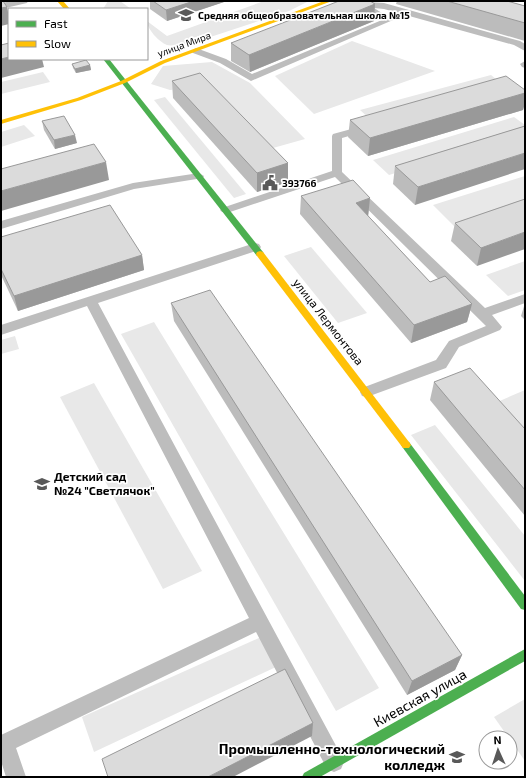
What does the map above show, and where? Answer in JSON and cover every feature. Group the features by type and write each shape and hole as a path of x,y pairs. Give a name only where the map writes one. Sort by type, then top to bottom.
{"street":[{"name":"улица Мира","path":"1,122 79,99 123,82 163,62 328,1"},
{"name":"улица Лермонтова","path":"107,60 226,210 367,392 525,605"},
{"name":"Киевская улица","path":"308,777 525,655"}],"lane":[{"path":"1,6 24,1"},
{"path":"196,51 223,61 251,78 389,20 359,3"},
{"path":"359,3 384,6 517,43 525,48"},
{"path":"367,392 440,364 454,344 495,327 337,173 337,136 374,125"},
{"path":"226,210 294,183 337,173"},
{"path":"1,225 133,186 199,176"},
{"path":"1,330 255,247"},
{"path":"483,314 525,298"},
{"path":"90,300 334,762"},
{"path":"16,777 3,744 260,621"}],"shaded area":[{"path":"108,1 120,1 130,8 104,8"},
{"path":"264,1 309,1 289,11 183,46 167,45 160,41 149,28 148,22 167,36"},
{"path":"352,41 435,71 314,114 275,76"},
{"path":"212,62 250,83 305,139 273,148 209,86 170,90 151,84 163,66"},
{"path":"43,72 50,82 1,94 1,82"},
{"path":"491,75 503,85 371,120 360,110"},
{"path":"165,97 246,194 234,198 154,100"},
{"path":"514,117 525,125 525,133 389,175 373,160"},
{"path":"24,125 35,136 1,147 1,132"},
{"path":"525,176 525,206 457,229 433,205"},
{"path":"311,247 367,313 338,323 284,256"},
{"path":"525,261 525,290 508,296 486,275"},
{"path":"154,322 379,688 336,711 121,334"},
{"path":"15,336 19,349 1,354 1,340"},
{"path":"94,383 202,571 163,589 60,397"},
{"path":"525,390 525,436 495,403"},
{"path":"435,425 525,536 525,581 411,435"},
{"path":"261,637 276,667 94,752 82,717"},
{"path":"525,699 525,761 518,751 518,730 503,730 494,717"}],"building":[{"path":"1,1 3,1 7,7 1,8"},
{"path":"153,1 194,1 166,10"},
{"path":"339,1 370,1 375,4 249,55 231,43"},
{"path":"447,1 507,1 525,6 525,23"},
{"path":"8,43 8,57 1,59 1,45"},
{"path":"86,60 90,65 75,69 72,64"},
{"path":"200,73 288,163 257,173 172,81"},
{"path":"506,76 525,90 525,93 370,138 350,120"},
{"path":"64,116 75,135 54,140 42,121"},
{"path":"525,126 525,153 418,187 395,166"},
{"path":"94,144 106,162 1,191 1,169"},
{"path":"353,180 370,198 356,203 430,282 445,276 472,304 414,325 301,196"},
{"path":"525,199 525,232 481,248 455,223"},
{"path":"110,205 142,255 14,296 1,269 1,237"},
{"path":"210,290 462,655 412,681 171,303"},
{"path":"470,368 525,429 525,490 434,382"},
{"path":"285,669 313,723 208,777 108,777 102,759"}],"traffic: fast":[{"path":"107,60 260,254"},
{"path":"406,445 525,605"},
{"path":"308,777 525,655"}],"traffic: slow":[{"path":"60,1 66,8"},
{"path":"1,122 79,99 123,82 163,62 329,1"},
{"path":"260,254 406,445"}],"place":[{"name":"Средняя общеобразовательная школа №15","path":"186,15"},
{"name":"393766","path":"270,183"},
{"name":"Детский сад №24 \"Светлячок\"","path":"42,484"},
{"name":"Промышленно-технологический колледж","path":"457,757"}]}
